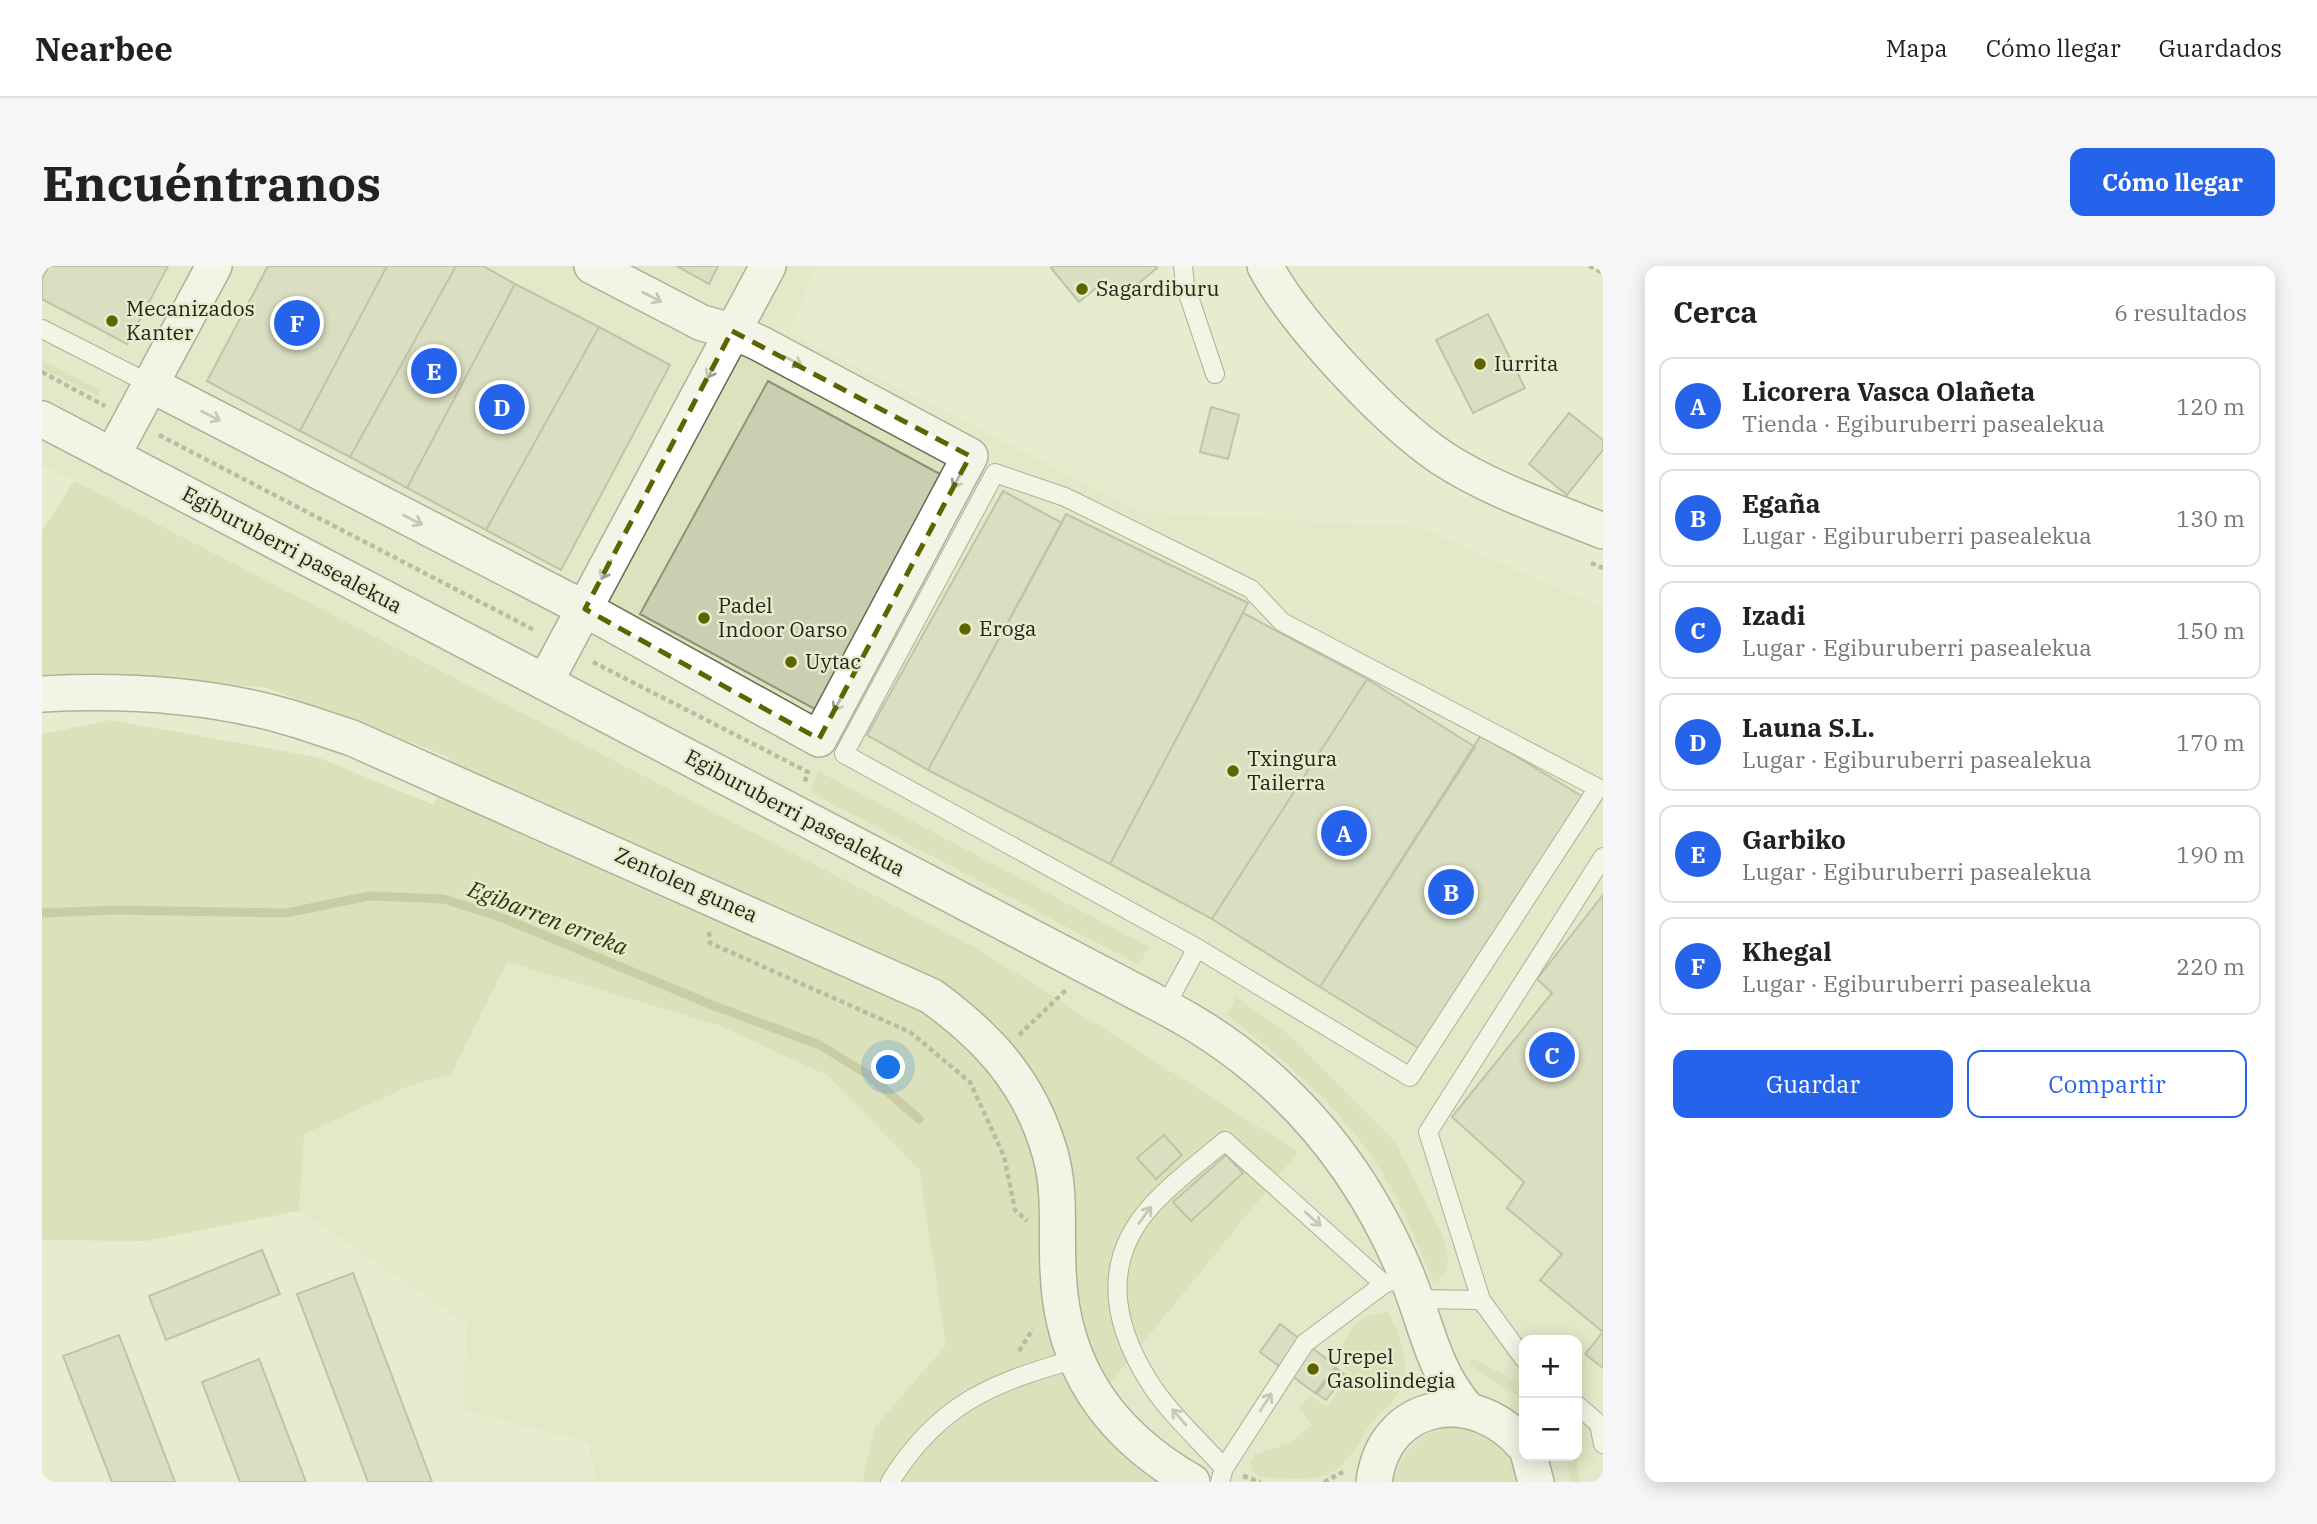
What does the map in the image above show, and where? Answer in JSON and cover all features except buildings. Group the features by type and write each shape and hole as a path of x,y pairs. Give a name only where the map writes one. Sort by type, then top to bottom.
{"street":[{"path":"112,456 214,266"},
{"path":"150,384 585,609 819,739 970,456 732,331 702,323 592,266"},
{"path":"545,682 768,266"},
{"path":"1265,266 1315,337 1386,409 1442,457 1510,494 1603,531"},
{"name":"Egiburuberri pasealekua","path":"42,419 1165,1007 1230,1045 1291,1097 1327,1137 1367,1193 1402,1286 1426,1334 1441,1373 1467,1409"},
{"name":"Zentolen gunea","path":"42,695 79,692 177,696 266,711 352,738 931,996 968,1023 1000,1054 1038,1117 1051,1154 1058,1193 1059,1296 1064,1329 1090,1389 1131,1439 1160,1464 1192,1482"},
{"name":"Egiburuberri pasealekua","path":"1416,1418 1427,1377 1426,1334"},
{"path":"1369,1478 1384,1448 1398,1431 1416,1418 1450,1408 1467,1409 1500,1422 1519,1441"},
{"path":"1530,1461 1536,1482"}],"lane":[{"path":"1183,266 1185,285 1215,374"},
{"path":"42,328 150,384"},
{"path":"995,473 1065,497 1251,589 1282,622 1598,788 1410,1077 1197,948 844,754 995,473"},
{"path":"1519,1352 1481,1300 1428,1132 1603,857"},
{"path":"1165,1007 1197,948"},
{"path":"1402,1286 1306,1343 1222,1475 1149,1381 1123,1331 1116,1273 1130,1236 1153,1204 1225,1141 1402,1286 1481,1300"},
{"path":"890,1482 911,1448 946,1413 1012,1377 1076,1359"},
{"path":"1582,1409 1599,1424 1603,1444"}],"path":[{"path":"1589,266 1603,273"},
{"path":"707,918 710,943 910,1032 970,1082 1004,1156 1015,1210 1029,1223"},
{"path":"1015,1039 1075,982"},
{"path":"1012,1377 1006,1362 1023,1347 1039,1319"}],"highlighted area":[{"path":"732,331 970,456 819,739 585,609"}],"shaded area":[{"path":"42,266 816,266 789,332 1141,512 1419,527 1603,608 1603,1482 1157,1482 1139,1470 1085,1414 1297,1152 978,949 42,465"},
{"path":"42,360 100,390 97,396 42,368"},
{"path":"74,481 978,949 1298,1152 1085,1414 1139,1470 1157,1482 862,1482 875,1427 946,1345 919,1169 828,1076 721,1026 507,962 451,1074 409,1086 304,1134 299,1211 146,1241 42,1240 42,734 110,720 317,757 434,805 449,757 264,687 42,676 42,531"},
{"path":"818,771 1149,947 1139,965 810,792"},
{"path":"507,962 721,1026 828,1076 919,1169 946,1345 875,1427 862,1482 596,1482 589,1443 464,1410 466,1323 299,1211 304,1134 409,1086 451,1074"},
{"path":"1236,997 1293,1038 1395,1142 1444,1238 1448,1262 1446,1273 1434,1283 1398,1202 1368,1152 1333,1108 1313,1088 1227,1015"},
{"path":"1387,1312 1397,1331 1404,1354 1404,1377 1395,1398 1373,1421 1348,1459 1336,1470 1304,1479 1260,1477 1254,1472 1251,1463 1255,1455 1292,1442 1312,1424 1298,1407 1310,1395 1327,1407 1351,1373 1335,1361 1353,1327 1365,1317"},
{"path":"1471,1358 1519,1382 1519,1396 1476,1370 1470,1364"},
{"path":"1447,1427 1472,1431 1492,1441 1507,1458 1517,1482 1393,1482 1401,1462 1412,1446 1427,1435"},
{"path":"1567,1461 1577,1461 1579,1482 1571,1482"}],"waterway":[{"name":"Egibarren erreka","path":"42,913 114,910 286,913 369,896 444,899 503,918 717,1007 820,1045 867,1074 919,1119"}],"place":[{"name":"Sagardiburu","path":"1082,289"},
{"name":"Mecanizados Kanter","path":"112,321"},
{"name":"Khegal","path":"297,323"},
{"name":"Iurrita","path":"1480,364"},
{"name":"Garbiko","path":"434,371"},
{"name":"Launa S.L.","path":"502,407"},
{"name":"Padel Indoor Oarso","path":"704,618"},
{"name":"Eroga","path":"965,629"},
{"name":"Uytac","path":"791,662"},
{"name":"Txingura Tailerra","path":"1233,771"},
{"name":"Licorera Vasca Olañeta","path":"1344,833"},
{"name":"Egaña","path":"1451,892"},
{"name":"Izadi","path":"1552,1055"},
{"name":"Urepel Gasolindegia","path":"1313,1369"}]}
